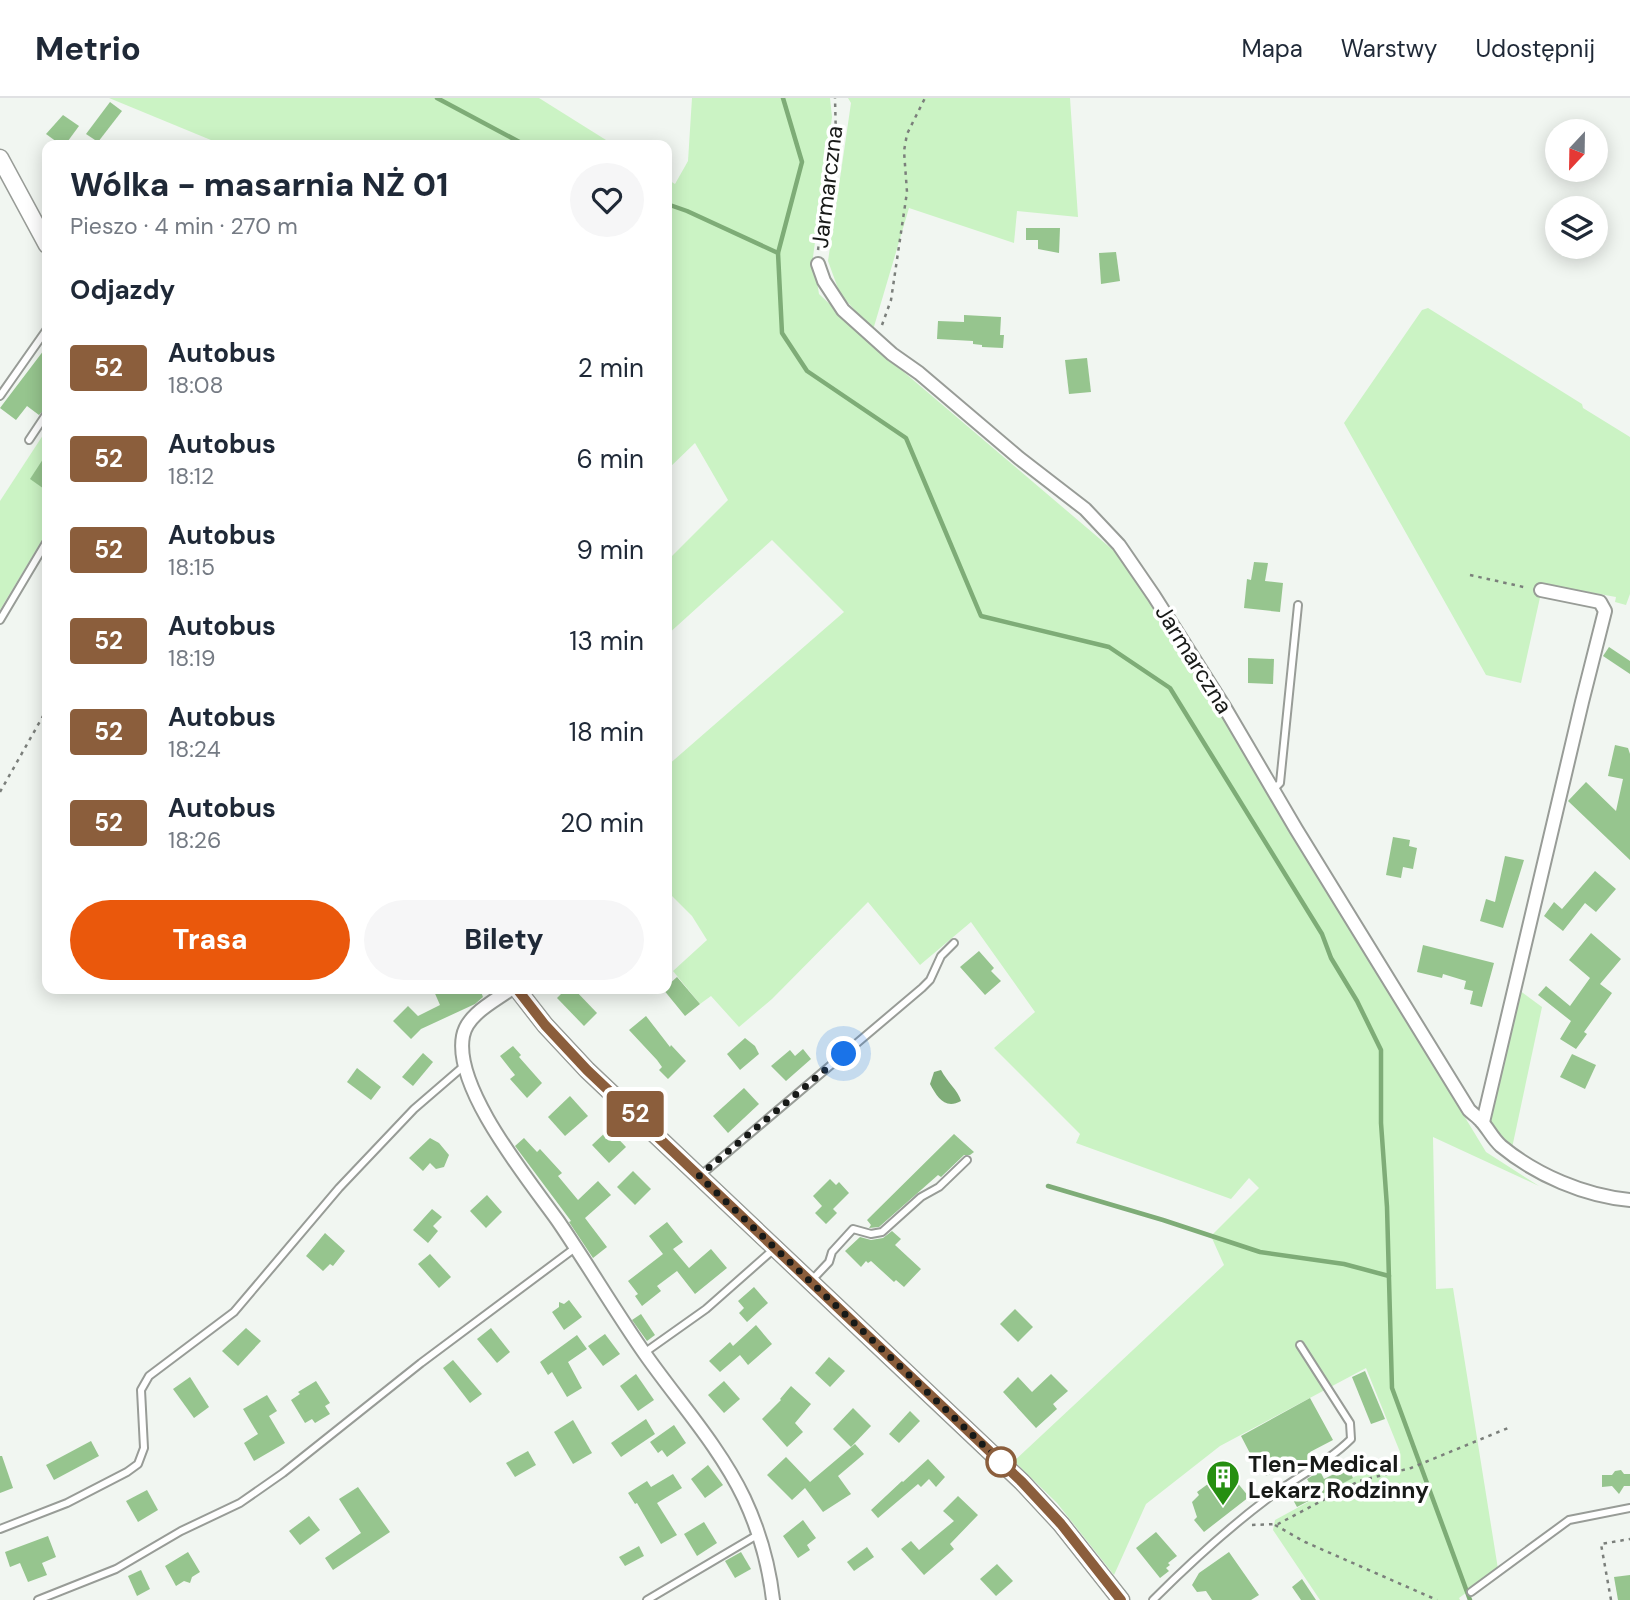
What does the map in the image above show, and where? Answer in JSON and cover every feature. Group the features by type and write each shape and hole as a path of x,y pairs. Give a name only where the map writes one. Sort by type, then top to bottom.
{"street":[{"path":"0,158 42,236"},
{"name":"Jarmarczna","path":"818,264 824,281 838,304 892,354 1084,509 1119,545 1190,651 1469,1110 1483,1122 1487,1132 1501,1146 1542,1172 1590,1193 1630,1200"},
{"path":"1483,1122 1605,611 1600,602 1541,590"},
{"path":"505,994 468,1023 463,1041 465,1065 481,1104 499,1139 576,1248 644,1353 722,1460 744,1499 759,1534 773,1600"},
{"path":"521,994 576,1058 1022,1482 1061,1524 1121,1600"}],"lane":[{"path":"0,396 42,336"},
{"path":"29,440 42,420"},
{"path":"0,620 42,549"},
{"path":"1273,790 1280,783 1298,606"},
{"path":"699,1176 922,988 930,980 942,956 954,943"},
{"path":"0,1529 67,1503 138,1464 144,1448 141,1390 149,1376 234,1312 339,1188 414,1109 465,1065"},
{"path":"810,1281 829,1262 832,1252 853,1229 871,1234 882,1232 921,1197 939,1187 967,1160"},
{"path":"38,1600 116,1569 181,1531 240,1503 576,1248"},
{"path":"644,1353 711,1305 775,1248"},
{"path":"1153,1600 1207,1546 1269,1498 1341,1450 1352,1439 1350,1423 1300,1345"},
{"path":"1471,1592 1569,1520 1630,1508"},
{"path":"647,1600 759,1534"}],"path":[{"name":"Jarmarczna","path":"818,264 836,139 835,98"},
{"path":"875,337 887,314 893,291 907,192 904,151 907,134 925,98"},
{"path":"1470,575 1541,590"},
{"path":"0,792 42,718"},
{"path":"1234,1525 1278,1524 1359,1481 1410,1468 1508,1428"},
{"path":"1274,1524 1305,1542 1437,1600"},
{"path":"1611,1600 1601,1544 1630,1539"}],"shaded area":[{"path":"109,98 539,98 606,140 211,140"},
{"path":"692,98 830,98 832,117 813,257 819,294 885,356 1120,556 1224,720 1486,1152 1539,1186 1433,1137 1436,1289 1453,1288 1498,1569 1459,1598 1460,1600 1320,1600 1273,1530 1275,1520 1400,1452 1366,1368 1220,1446 1146,1504 1114,1575 1057,1503 1014,1461 1224,1265 1211,1236 1259,1188 1249,1178 1231,1199 1076,1143 1080,1134 994,1048 1035,1012 971,922 920,965 868,902 772,999 739,1027 711,996 700,1004 673,971 707,940 692,916 672,896 672,762 844,612 772,540 672,630 672,556 728,500 695,443 672,465 672,182 675,184 688,161"},
{"path":"848,98 1070,98 1078,217 1017,211 1014,243 909,208 873,330 840,294 828,261 851,103"},
{"path":"1428,308 1630,437 1630,594 1626,605 1615,602 1616,597 1543,584 1521,683 1486,675 1344,423 1422,310"},
{"path":"42,437 42,540 0,610 0,501"},
{"path":"1519,990 1542,1007 1512,1148 1490,1125"},
{"path":"941,1070 961,1101 950,1104 942,1101 930,1084 934,1072"}],"building":[{"path":"110,102 122,111 100,140 86,134"},
{"path":"63,115 79,126 69,140 54,140 46,134"},
{"path":"1026,228 1060,228 1059,253 1038,249 1038,240 1026,240"},
{"path":"1116,252 1120,281 1101,284 1099,253"},
{"path":"964,315 1001,317 1000,335 1004,335 1003,348 982,347 973,344 973,341 937,339 938,321 964,322"},
{"path":"42,353 42,412 39,415 27,406 16,420 0,408"},
{"path":"1087,358 1091,392 1069,394 1065,360"},
{"path":"42,461 42,487 30,479"},
{"path":"1254,562 1268,563 1265,581 1283,583 1280,612 1244,608 1247,579 1251,580"},
{"path":"1609,647 1630,661 1630,674 1603,656"},
{"path":"1248,658 1274,659 1273,684 1248,683"},
{"path":"1615,745 1628,748 1630,754 1630,860 1568,801 1586,782 1616,811 1623,779 1608,776"},
{"path":"1393,837 1410,840 1409,846 1417,848 1413,869 1403,867 1401,878 1386,875"},
{"path":"1505,856 1524,860 1503,928 1480,921 1486,899 1495,902"},
{"path":"1595,871 1616,889 1596,912 1585,903 1563,931 1544,916 1554,902 1562,909"},
{"path":"1591,933 1621,959 1600,984 1612,993 1584,1032 1587,1034 1576,1049 1560,1039 1571,1021 1538,995 1546,986 1570,1006 1590,978 1569,960"},
{"path":"1423,945 1494,963 1482,1007 1470,1004 1473,991 1464,989 1466,981 1443,974 1442,978 1417,972"},
{"path":"979,951 994,968 991,971 1001,981 985,995 960,967"},
{"path":"677,977 700,1004 685,1016 667,994 672,994 672,982"},
{"path":"435,994 482,994 483,997 475,1004 421,1029 411,1039 393,1021 408,1006 418,1016 440,1005"},
{"path":"561,994 579,994 597,1013 584,1026 557,998"},
{"path":"646,1016 670,1047 671,1045 686,1061 668,1079 659,1070 662,1067 657,1060 629,1030"},
{"path":"745,1038 755,1046 759,1054 740,1070 727,1054"},
{"path":"513,1046 542,1083 527,1098 510,1079 515,1075 500,1056"},
{"path":"803,1049 811,1059 786,1081 771,1066 790,1050 795,1056"},
{"path":"423,1053 433,1062 413,1086 402,1077"},
{"path":"1572,1054 1596,1065 1585,1089 1560,1077"},
{"path":"357,1068 381,1087 371,1100 347,1082"},
{"path":"744,1088 759,1104 728,1133 713,1116"},
{"path":"570,1096 588,1116 565,1136 548,1117"},
{"path":"609,1129 626,1147 609,1163 592,1145"},
{"path":"954,1134 974,1152 964,1155 941,1177 938,1175 879,1227 869,1228 871,1225 867,1220"},
{"path":"430,1138 439,1143 449,1155 444,1167 436,1169 430,1163 423,1171 409,1158"},
{"path":"524,1138 537,1152 540,1149 562,1173 558,1176 578,1200 598,1181 611,1195 585,1218 607,1247 593,1258 569,1222 571,1221 515,1146"},
{"path":"633,1171 651,1189 635,1205 617,1187"},
{"path":"830,1179 836,1185 839,1182 849,1193 833,1209 837,1213 826,1224 815,1213 822,1206 813,1196"},
{"path":"487,1195 502,1212 486,1228 470,1211"},
{"path":"432,1209 442,1217 433,1226 438,1231 428,1243 413,1230"},
{"path":"667,1222 683,1242 673,1249 689,1268 711,1249 727,1268 695,1294 677,1271 657,1286 661,1291 642,1306 635,1296 638,1294 628,1281 663,1254 649,1236"},
{"path":"892,1231 901,1239 895,1245 921,1269 904,1287 896,1280 894,1282 871,1261 866,1261 861,1267 845,1251 860,1237 871,1240 883,1238"},
{"path":"325,1233 345,1251 333,1266 330,1264 323,1271 306,1256"},
{"path":"430,1254 451,1277 439,1288 418,1264"},
{"path":"754,1287 768,1303 747,1322 739,1313 744,1308 738,1301"},
{"path":"569,1300 582,1317 564,1330 552,1312 559,1307 559,1302 564,1304"},
{"path":"1015,1309 1033,1327 1018,1342 1000,1324"},
{"path":"641,1314 655,1335 647,1341 632,1320"},
{"path":"756,1325 772,1344 748,1365 740,1355 720,1372 709,1361 730,1342 733,1346"},
{"path":"246,1328 261,1341 238,1366 222,1351"},
{"path":"491,1328 510,1352 497,1363 477,1339"},
{"path":"605,1334 620,1354 603,1366 588,1346"},
{"path":"577,1335 587,1349 568,1362 582,1388 567,1397 552,1372 548,1375 540,1362"},
{"path":"829,1357 845,1371 830,1387 815,1373"},
{"path":"453,1360 482,1394 470,1403 443,1368"},
{"path":"1365,1371 1385,1419 1371,1424 1352,1377"},
{"path":"636,1374 654,1400 638,1411 620,1386"},
{"path":"1051,1374 1068,1391 1053,1404 1057,1409 1036,1428 1003,1392 1018,1377 1032,1392"},
{"path":"190,1377 209,1407 194,1418 173,1389"},
{"path":"316,1381 330,1403 325,1406 330,1414 315,1423 312,1419 305,1423 291,1400 300,1394 298,1392"},
{"path":"724,1381 740,1399 724,1413 708,1395"},
{"path":"791,1386 811,1404 795,1423 803,1432 787,1447 762,1419"},
{"path":"267,1395 277,1411 269,1416 285,1443 254,1461 244,1443 258,1434 243,1409"},
{"path":"1310,1398 1333,1440 1310,1452 1314,1461 1302,1469 1297,1460 1266,1476 1257,1459 1254,1461 1241,1436"},
{"path":"853,1408 871,1426 851,1447 833,1429"},
{"path":"910,1411 920,1421 899,1443 889,1434"},
{"path":"646,1419 655,1434 621,1457 611,1443"},
{"path":"573,1420 592,1453 573,1464 554,1432"},
{"path":"674,1425 686,1443 667,1457 662,1450 658,1453 650,1442"},
{"path":"91,1441 99,1456 54,1480 46,1465"},
{"path":"855,1444 864,1454 838,1476 851,1494 823,1512 805,1488 792,1500 767,1475 786,1457 810,1482"},
{"path":"528,1451 536,1465 515,1477 506,1463"},
{"path":"0,1456 13,1488 0,1493"},
{"path":"928,1459 945,1477 936,1487 929,1479 921,1487 918,1484 878,1518 871,1510"},
{"path":"1222,1464 1249,1497 1204,1532 1194,1520 1197,1517 1192,1502 1199,1495 1197,1492 1216,1478 1211,1473"},
{"path":"708,1465 723,1485 705,1498 691,1479"},
{"path":"1348,1467 1353,1478 1297,1507 1291,1496 1311,1486 1307,1479 1320,1471 1324,1479"},
{"path":"1621,1470 1624,1474 1630,1474 1630,1486 1624,1486 1619,1494 1612,1486 1602,1487 1602,1475 1612,1475"},
{"path":"673,1474 682,1488 657,1503 677,1535 661,1544 637,1503 635,1504 628,1493 647,1481 651,1487"},
{"path":"358,1487 390,1532 333,1570 325,1558 361,1533 339,1499"},
{"path":"147,1490 158,1510 138,1522 126,1501"},
{"path":"958,1496 978,1515 950,1544 954,1549 924,1575 901,1549 911,1541 919,1550 954,1521 943,1511"},
{"path":"309,1516 320,1530 300,1545 289,1531"},
{"path":"803,1520 816,1538 807,1545 810,1550 798,1558 783,1536"},
{"path":"704,1522 717,1543 697,1556 684,1534"},
{"path":"1156,1532 1177,1556 1168,1563 1170,1565 1166,1568 1169,1571 1160,1578 1136,1548"},
{"path":"48,1536 56,1557 42,1563 47,1575 28,1582 20,1563 10,1567 5,1552"},
{"path":"639,1546 644,1556 625,1566 619,1557"},
{"path":"867,1547 874,1557 854,1571 847,1562"},
{"path":"188,1552 200,1572 192,1577 190,1583 184,1581 176,1586 165,1566"},
{"path":"741,1552 751,1569 735,1578 725,1561"},
{"path":"1229,1552 1259,1595 1251,1600 1212,1600 1206,1591 1197,1592 1192,1585 1199,1573"},
{"path":"997,1564 1013,1581 996,1596 980,1579"},
{"path":"141,1570 150,1589 137,1596 128,1576"},
{"path":"1630,1575 1630,1600 1618,1600 1614,1577"},
{"path":"1302,1579 1316,1600 1301,1600 1292,1587"}],"waterway":[{"path":"437,98 516,140"},
{"path":"778,253 802,162 783,98"},
{"path":"672,206 778,253 782,333 807,371 906,438 981,616 1109,647 1170,688 1322,934 1331,958 1357,1001 1381,1050 1381,1123 1387,1207 1392,1388 1470,1600"},
{"path":"1048,1186 1260,1252 1344,1264 1389,1276"}],"bus line":[{"name":"52","path":"521,994 558,1040 587,1070 1022,1482 1061,1524 1121,1600"}],"place":[{"name":"Tlen-Medical Lekarz Rodzinny","path":"1223,1507"}],"route":[{"path":"844,1054 699,1176 1001,1462"}]}
